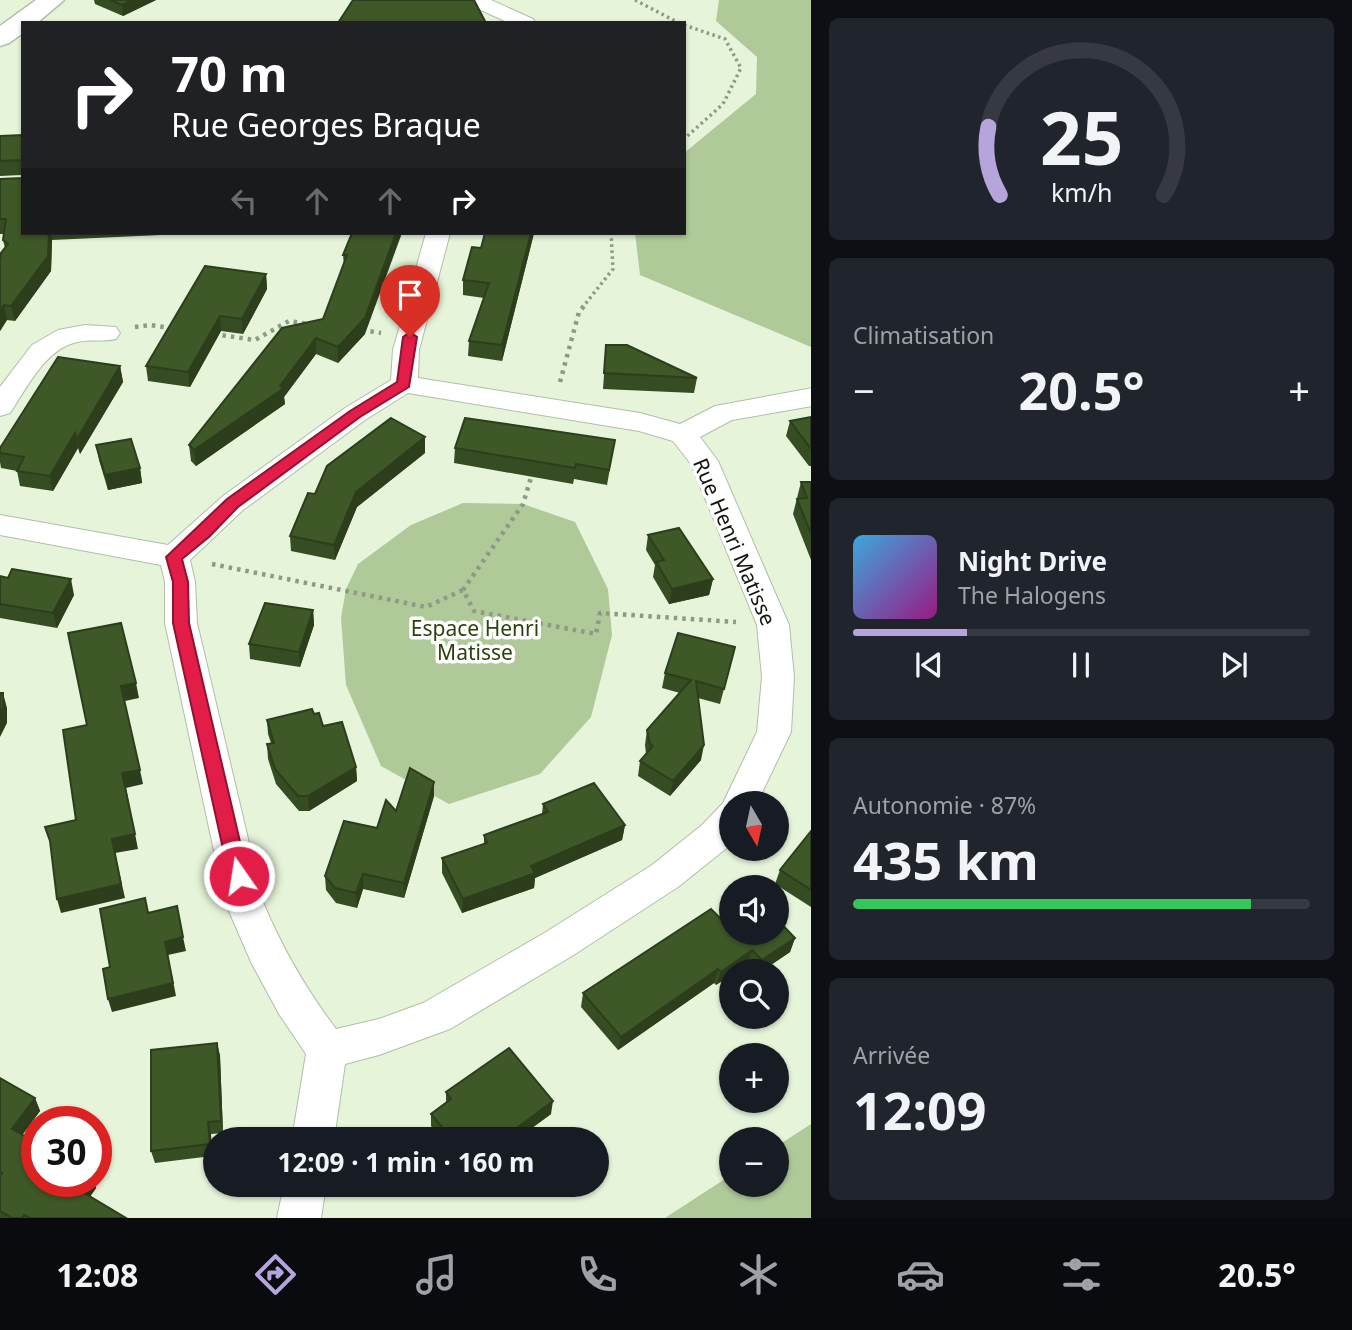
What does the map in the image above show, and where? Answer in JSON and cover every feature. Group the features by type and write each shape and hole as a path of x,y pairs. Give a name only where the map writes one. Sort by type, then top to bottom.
{"street":[{"path":"28,21 52,0"},
{"path":"475,0 520,21"},
{"path":"174,557 233,503 355,414 404,384 410,337 437,235"},
{"path":"0,407 44,347 61,335 87,331 107,333"},
{"name":"Rue Henri Matisse","path":"404,384 552,410 640,422 682,434 704,461 772,625 778,677 774,732 746,791"},
{"path":"682,434 726,412 811,397"},
{"path":"0,525 174,557"},
{"path":"174,557 180,582 181,623 244,902 270,960 293,1002 327,1050 315,1127"},
{"path":"327,1050 379,1037 436,1016 665,876 719,831"},
{"path":"299,1218 303,1197"}],"path":[{"path":"635,0 676,21"},
{"path":"686,25 725,39 741,68 723,104 686,137"},
{"path":"174,557 426,607 463,590 523,504 579,312 613,269 611,235"},
{"path":"202,332 255,340 289,321 316,324"},
{"path":"107,333 150,325 176,329"},
{"path":"356,330 410,337"},
{"path":"463,590 474,611 596,634 600,613 772,625"}],"green space":[{"path":"719,0 811,0 811,347 640,275 635,235 686,235 686,151 756,94 757,57 716,21"},
{"name":"Espace Henri Matisse","path":"463,503 523,504 575,522 608,589 612,635 591,717 540,774 449,804 381,766 346,685 341,618 346,589 358,564 411,525"},
{"path":"811,1124 811,1218 665,1218 719,1183 719,1197 789,1197 789,1138"}],"building":[{"path":"110,0 132,0 122,5"},
{"path":"353,0 474,0 485,21 339,21"},
{"path":"21,135 21,160 0,161 0,136"},
{"path":"21,178 21,235 49,235 48,256 11,306 4,305 0,310 0,260 1,253 8,244 3,240 6,219 0,219 0,179"},
{"path":"351,235 395,235 365,318 338,347 316,338 280,386 284,388 194,450 189,445 282,328 323,319 347,255 343,255"},
{"path":"484,235 530,235 502,345 469,341 489,283 463,280 472,247 481,248"},
{"path":"205,266 266,274 242,319 220,316 188,372 146,366"},
{"path":"606,345 627,345 697,378 604,373"},
{"path":"58,357 120,366 77,439 75,433 50,476 17,471 24,457 0,453 0,448"},
{"path":"811,417 811,449 790,421"},
{"path":"391,418 425,437 356,492 334,545 290,536 308,493 315,494 327,466"},
{"path":"465,418 615,440 609,470 576,464 575,468 455,448"},
{"path":"131,439 140,468 105,475 96,445"},
{"path":"801,482 811,482 811,534 797,499 807,498"},
{"path":"679,528 713,579 672,589 656,562 664,560 648,535"},
{"path":"12,569 71,579 53,613 0,604 0,576 8,578"},
{"path":"265,603 313,610 299,652 249,644"},
{"path":"121,623 136,683 121,686 140,770 122,773 135,834 112,839 121,884 57,899 50,841 45,827 76,820 63,730 87,725 68,633"},
{"path":"678,633 735,647 724,689 696,681 704,745 673,781 640,761 653,746 650,744 647,730 691,680 665,673"},
{"path":"0,693 3,693 3,708 0,713"},
{"path":"312,709 314,714 319,713 323,726 342,722 356,767 308,796 298,796 275,769 267,744 274,743 267,720"},
{"path":"410,768 434,782 404,883 363,874 356,893 335,888 325,876 344,821 377,828 386,800 396,811"},
{"path":"594,783 625,825 531,866 535,873 463,899 442,858 487,843 484,835 548,812 543,804"},
{"path":"811,831 811,890 780,870"},
{"path":"145,898 148,913 177,906 183,937 165,942 173,983 108,999 103,969 110,967 100,909"},
{"path":"711,909 719,917 719,945 784,945 764,959 752,950 739,959 719,959 719,970 621,1037 583,993"},
{"path":"789,932 795,938 789,942"},
{"path":"217,1043 221,1121 208,1122 208,1127 203,1127 203,1145 151,1151 151,1050"},
{"path":"509,1048 553,1101 518,1127 442,1127 431,1114 451,1099 446,1092"},
{"path":"0,1078 35,1098 29,1106 21,1106 21,1117 12,1129 21,1134 21,1197 91,1197 126,1218 30,1218 24,1215 22,1218 12,1218 0,1211"}],"route":[{"path":"239,876 181,623 180,582 174,557 233,503 355,414 404,384 406,350 410,337"}]}
